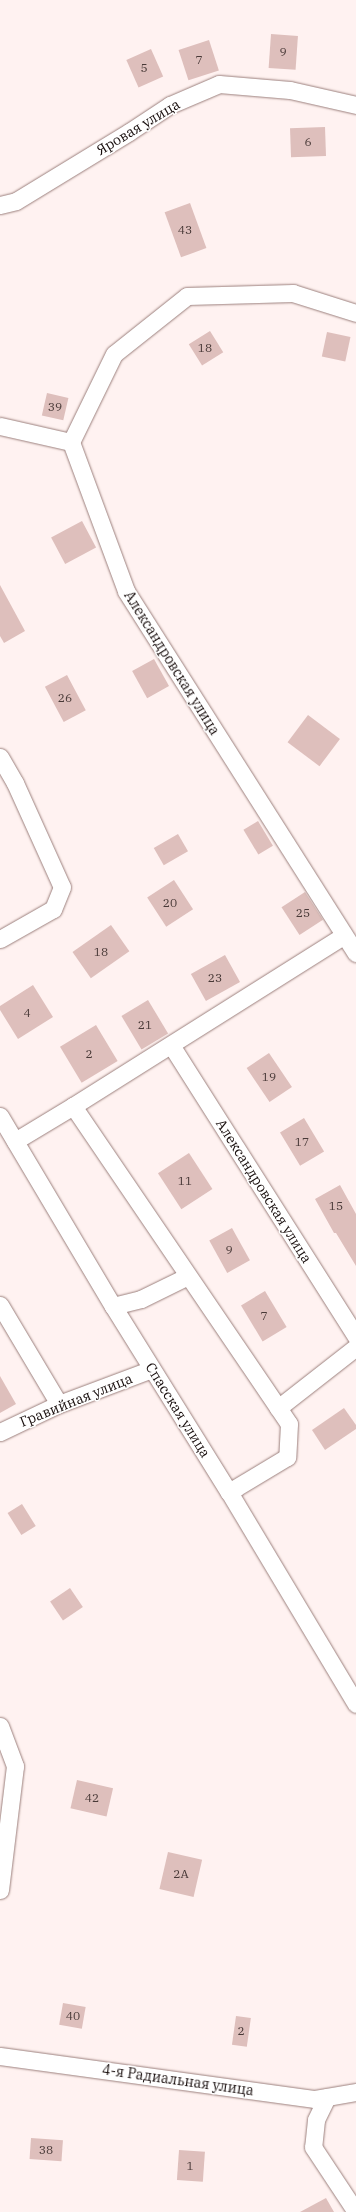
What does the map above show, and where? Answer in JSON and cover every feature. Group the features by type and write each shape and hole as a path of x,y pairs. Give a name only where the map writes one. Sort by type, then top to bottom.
{"street":[{"name":"Яровая улица","path":"0,205 16,201 129,132 170,105 219,84 290,90 356,105"},
{"path":"0,426 71,442 114,354 187,296 293,293 356,313"},
{"name":"Александровская улица","path":"71,442 126,591 343,936 356,953"},
{"path":"0,758 15,783 62,888 53,909 0,939"},
{"path":"15,1140 73,1106 343,936"},
{"name":"Александровская улица","path":"171,1044 356,1336"},
{"path":"73,1106 289,1424 287,1457 229,1492"},
{"name":"Спасская улица","path":"0,1116 112,1306 229,1492 356,1704"},
{"path":"112,1306 141,1299 188,1276"},
{"path":"0,1305 59,1404"},
{"path":"278,1408 356,1347"},
{"name":"Гравийная улица","path":"0,1432 59,1404 152,1369"},
{"path":"0,1726 15,1766 0,1890"},
{"name":"4-я Радиальная улица","path":"0,2056 315,2099 356,2092"},
{"path":"327,2097 316,2120 313,2147 356,2212"}],"building":[{"path":"271,34 298,36 296,70 269,68"},
{"path":"209,40 219,70 188,80 179,50"},
{"path":"151,49 163,76 139,87 126,60"},
{"path":"325,127 326,156 291,157 290,128"},
{"path":"190,203 206,248 181,257 165,212"},
{"path":"210,331 223,352 202,365 189,344"},
{"path":"327,332 350,337 345,361 322,356"},
{"path":"47,393 68,398 63,420 42,415"},
{"path":"82,521 96,547 65,564 51,537"},
{"path":"0,585 25,631 4,643 0,636"},
{"path":"154,659 169,686 147,698 132,671"},
{"path":"67,675 86,710 64,722 45,687"},
{"path":"308,715 340,739 319,766 288,742"},
{"path":"258,821 273,846 258,855 243,830"},
{"path":"178,834 188,851 164,865 154,848"},
{"path":"174,880 193,909 166,927 147,897"},
{"path":"305,892 323,920 299,935 282,907"},
{"path":"111,925 129,951 91,978 72,952"},
{"path":"225,955 240,982 206,1001 191,974"},
{"path":"33,985 53,1017 18,1039 0,1010 0,1006"},
{"path":"148,1000 168,1033 142,1049 121,1016"},
{"path":"96,1025 118,1061 82,1083 60,1047"},
{"path":"269,1053 292,1087 270,1102 247,1068"},
{"path":"304,1118 324,1151 300,1166 280,1132"},
{"path":"189,1153 212,1189 181,1209 158,1173"},
{"path":"340,1185 356,1214 356,1266 336,1233 334,1233 315,1199"},
{"path":"232,1228 250,1260 227,1273 209,1241"},
{"path":"265,1291 287,1327 263,1341 241,1305"},
{"path":"0,1376 16,1404 0,1413"},
{"path":"344,1408 356,1425 356,1429 325,1450 312,1430"},
{"path":"22,1504 36,1526 21,1535 8,1513"},
{"path":"70,1588 83,1607 63,1620 50,1601"},
{"path":"77,1780 113,1788 107,1817 70,1808"},
{"path":"168,1852 202,1860 194,1897 159,1889"},
{"path":"63,2003 86,2007 82,2029 59,2025"},
{"path":"236,2016 251,2018 247,2047 232,2045"},
{"path":"31,2138 63,2140 61,2161 30,2159"},
{"path":"179,2150 205,2152 203,2182 177,2180"},
{"path":"326,2198 334,2212 300,2212"}]}
